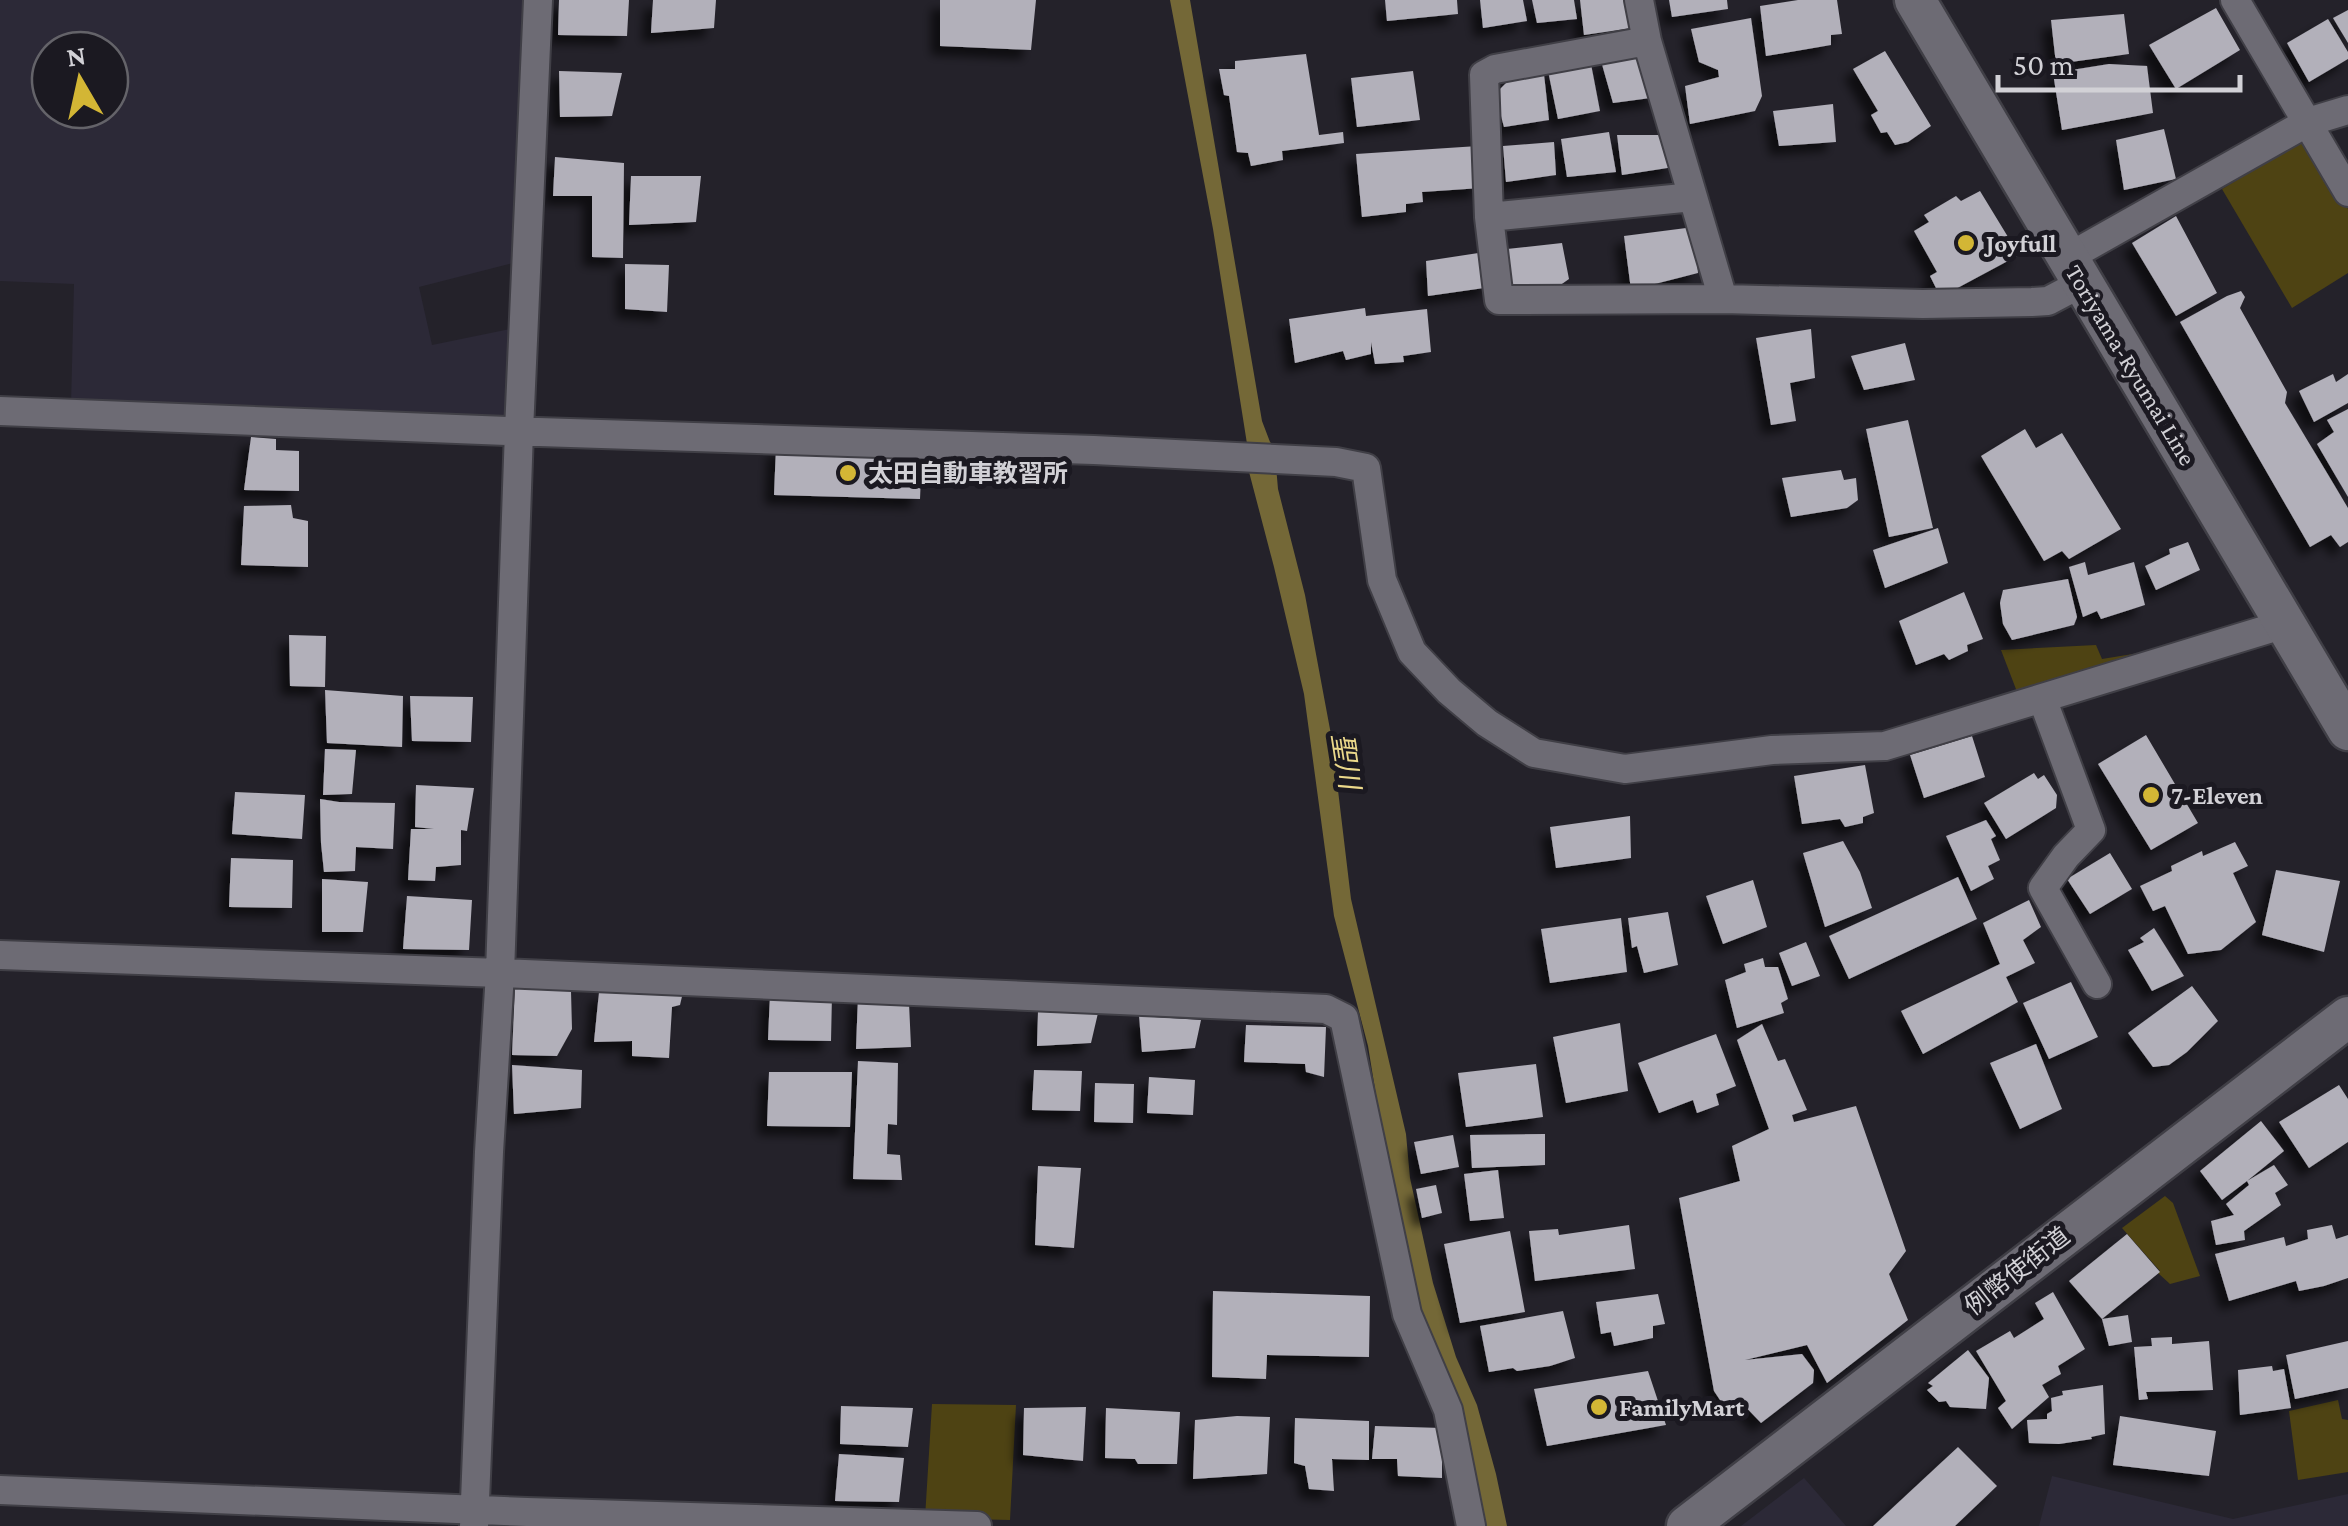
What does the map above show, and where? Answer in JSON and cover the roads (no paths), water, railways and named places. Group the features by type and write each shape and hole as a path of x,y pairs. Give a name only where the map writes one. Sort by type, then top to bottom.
{"main road":[{"name":"Toriyama-Ryumai Line","path":"1914,0 2348,730"},
{"name":"例幣使街道","path":"1688,1526 2348,1017"}],"street":[{"path":"475,1518 538,0"},
{"path":"1638,0 1723,298"},
{"path":"2235,0 2348,192"},
{"path":"1647,40 1495,69 1484,75 1489,217 1499,300 1723,298 1923,304 2048,300 2075,270 2308,122 2348,110"},
{"path":"1489,217 1693,197"},
{"path":"0,410 1076,450 1336,462 1366,468 1382,580 1412,652 1449,691 1534,753 1625,769 1772,750 1885,746 2285,624"},
{"path":"2042,698 2091,830 2043,888 2097,984"},
{"path":"0,955 500,972 1326,1009 1344,1018 1407,1314 1448,1410 1471,1526"},
{"path":"0,1490 475,1518 977,1526"}],"place":[{"name":"Joyfull","path":"1966,243"},
{"name":"太田自動車教習所","path":"848,473"},
{"name":"7-Eleven","path":"2151,795"},
{"name":"FamilyMart","path":"1599,1407"}],"water label":[{"name":"聖川","path":"1346,761"}]}
